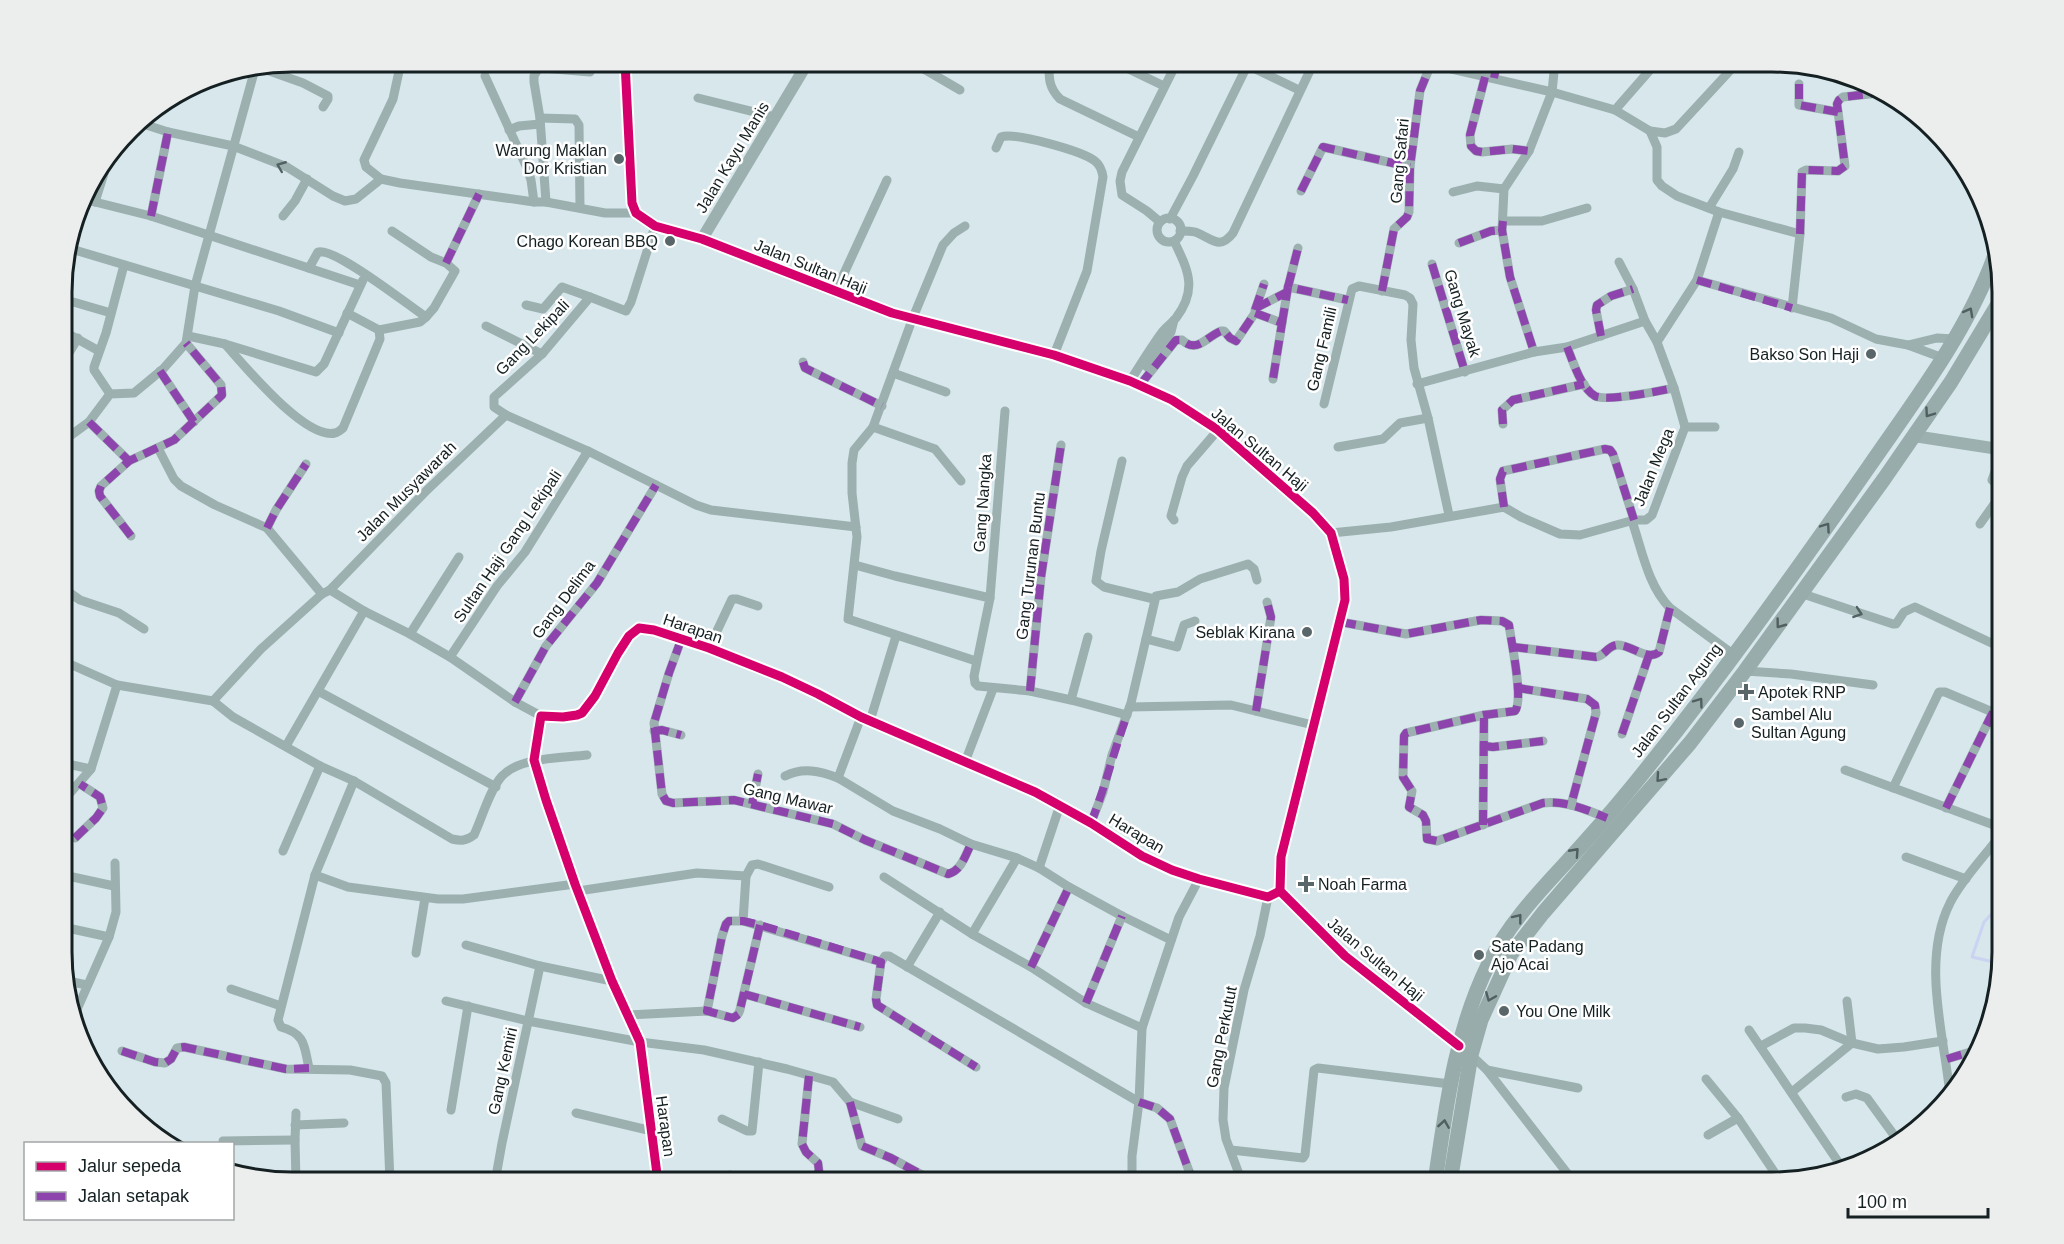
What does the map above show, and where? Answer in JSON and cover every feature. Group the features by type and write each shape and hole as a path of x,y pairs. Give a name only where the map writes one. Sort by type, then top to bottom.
{"main road":[{"name":"Jalan Sultan Agung","path":"1451,1172 1465,1051 1466,1017 1477,987 1505,934 1536,895 1607,818 1676,733 1734,655 1939,365 1976,300 1990,266"},
{"name":"Jalan Sultan Agung","path":"1437,1172 1450,1084 1511,954 1543,913 1690,743 1803,594 1951,382 1992,315"},
{"path":"1939,365 1951,382"},
{"path":"1806,555 1822,567"},
{"path":"1676,733 1690,743"}],"street":[{"path":"399,72 393,99 364,160 366,167 381,179 546,202 605,213 636,213 632,202 626,72"},
{"path":"536,72 534,82 540,121 546,202"},
{"name":"Jalan Kayu Manis","path":"702,239 802,72"},
{"path":"929,72 960,90"},
{"path":"1049,72 1053,92 1060,99 1138,136"},
{"path":"1135,72 1164,86"},
{"path":"1160,222 1122,195 1120,191 1122,172 1172,72"},
{"path":"1170,219 1241,72"},
{"path":"1263,72 1299,90"},
{"path":"1180,231 1195,232 1221,243 1227,241 1241,218 1309,72"},
{"name":"Gang Safari","path":"1382,291 1394,229 1407,217 1409,212 1410,167 1420,91 1426,72"},
{"path":"1468,72 1615,110 1650,132 1665,133 1676,129 1729,72"},
{"path":"1492,72 1470,135 1471,146 1476,151 1482,152 1512,149 1529,151"},
{"path":"1534,352 1510,277 1502,225 1504,189 1529,151 1552,92 1554,72"},
{"path":"1615,110 1648,72"},
{"path":"274,73 328,96 323,107"},
{"path":"110,394 134,393 160,371 187,339 195,286 253,75"},
{"path":"485,76 531,180 534,202"},
{"path":"1799,84 1799,105 1838,112"},
{"path":"1792,308 1800,234 1802,172 1806,170 1838,171 1845,166 1837,104 1843,97 1867,94"},
{"path":"698,99 775,117"},
{"path":"508,130 540,121 569,117 575,119 579,124 580,208"},
{"path":"148,126 233,146 287,167 345,201 351,201 360,196 381,179"},
{"path":"151,216 168,132"},
{"path":"1650,132 1657,147 1659,184 1677,196 1719,212 1800,234"},
{"path":"996,148 1001,137 1011,135 1088,156 1097,162 1101,169 1103,177 1087,271 1054,355"},
{"path":"1300,190 1323,147 1410,167"},
{"path":"1708,208 1733,169 1739,152"},
{"path":"283,216 295,201 307,179"},
{"path":"835,292 887,180"},
{"path":"102,181 95,202 151,216 360,285"},
{"path":"1453,192 1477,186 1504,189"},
{"path":"446,263 478,194"},
{"path":"1459,243 1502,225 1542,221 1587,208"},
{"path":"1657,342 1697,280 1719,212"},
{"name":"Jalan Sultan Haji","path":"636,213 655,226 702,239 765,262 835,292 912,320 1054,355 1135,383 1172,400 1218,430 1314,513 1331,533 1344,579 1345,600 1281,857 1280,891 1345,956 1465,1051"},
{"path":"1170,219 1177,222 1180,231 1174,241 1166,241 1159,236 1157,230 1160,222 1170,219"},
{"name":"Gang Lekipali","path":"504,414 494,407 494,397 542,354 590,297 626,311 631,302 655,226"},
{"path":"964,226 943,245 912,320 873,427 857,445 852,464 856,527 855,565 848,619 976,661"},
{"path":"347,313 379,330 420,322 426,318 455,273 454,269 446,263 431,257 392,231"},
{"path":"1135,383 1171,332 1174,320 1185,306 1190,284 1189,275 1174,241"},
{"path":"1273,380 1288,290 1298,248"},
{"path":"76,250 279,311 339,333"},
{"path":"309,268 315,256 322,251 329,253 366,274 426,318"},
{"name":"Jalan Mega","path":"1504,507 1560,534 1580,535 1633,520 1646,520 1652,515 1685,427 1657,342 1645,321 1633,289 1619,262"},
{"name":"Gang Mayak","path":"1432,264 1465,372"},
{"path":"110,394 94,370 124,265"},
{"path":"187,339 225,344 315,372 324,364 366,274"},
{"path":"1697,280 1831,318 1876,339 1908,345 1939,365"},
{"path":"1135,383 1176,340 1196,346 1221,331 1224,331 1230,338 1236,340 1240,338 1255,310 1264,284"},
{"path":"526,304 543,309 562,287 590,297"},
{"path":"1255,310 1288,290 1348,300 1355,287 1405,295 1413,301 1411,340 1414,368 1428,417 1449,515"},
{"path":"1600,336 1597,305 1611,296 1633,289"},
{"name":"Gang Famili","path":"1324,404 1348,300"},
{"path":"72,302 111,313"},
{"path":"1255,310 1282,323"},
{"path":"1417,384 1534,352 1567,346 1645,321"},
{"path":"486,326 542,354"},
{"path":"225,344 275,399 310,427 325,433 336,433 343,428 380,339 379,330"},
{"path":"72,336 99,351"},
{"path":"72,348 78,338"},
{"path":"1908,345 1937,338 1954,339"},
{"path":"132,536 100,496 101,486 129,461 174,440 219,398 222,390 187,339"},
{"path":"1567,346 1584,384 1594,395 1602,398 1674,388"},
{"path":"249,370 261,355"},
{"path":"803,362 805,368 882,406"},
{"path":"160,371 194,422"},
{"path":"893,373 946,392"},
{"path":"1503,424 1502,410 1513,400 1584,384"},
{"path":"72,434 89,422 110,394"},
{"name":"Gang Nangka","path":"993,689 978,686 974,676 990,598 1005,411"},
{"path":"504,414 711,510 856,527"},
{"name":"Jalan Musyawarah","path":"213,701 261,650 326,592 504,414"},
{"path":"1338,447 1383,439 1400,423 1428,417"},
{"path":"89,422 129,461"},
{"path":"873,427 935,449 961,481"},
{"path":"1685,427 1715,427"},
{"path":"1174,520 1171,516 1182,477 1188,466 1218,430"},
{"path":"1914,436 1992,448"},
{"name":"Gang Turunan Buntu","path":"1030,691 1041,577 1061,445"},
{"path":"158,448 174,479 181,486 215,505 267,528 326,592 450,657 515,702 541,716"},
{"path":"1331,533 1391,527 1504,507 1500,479 1503,471 1605,449 1610,450 1653,585 1670,608 1734,655"},
{"name":"Sultan Haji Gang Lekipali","path":"450,657 497,586 525,552 588,451"},
{"path":"1122,461 1096,581 1104,587 1154,599"},
{"path":"267,528 306,464"},
{"name":"Gang Delima","path":"515,702 546,646 597,583 656,485"},
{"path":"1980,524 1992,507"},
{"path":"410,634 459,557"},
{"path":"1091,823 1128,711 1156,596 1179,592 1200,579 1248,564 1254,569 1257,580"},
{"path":"855,565 990,598"},
{"path":"72,594 80,600 119,613 144,629"},
{"path":"1803,594 1893,624 1896,624 1907,609 1915,608 1992,643"},
{"path":"709,648 732,599 737,598 758,606"},
{"path":"1256,711 1270,617 1267,602"},
{"path":"1513,647 1596,657 1603,655 1609,648 1619,645 1655,655 1659,652 1670,608"},
{"path":"286,746 364,611"},
{"path":"1341,622 1406,634 1481,620 1502,621 1509,625 1518,688 1518,707 1515,711 1484,715 1406,733 1403,775 1412,791 1409,807 1423,815 1426,821 1427,839 1437,842 1551,802 1607,818"},
{"path":"1146,639 1177,647 1184,626 1195,621"},
{"name":"Harapan","path":"657,1172 640,1042 612,981 577,888 534,760 541,716 563,717 582,712 595,696 618,653 634,631 639,628 654,630 709,648 782,677 865,719 1035,792 1091,823 1142,856 1199,879 1268,897"},
{"path":"838,778 865,719 896,636"},
{"path":"1071,700 1088,637"},
{"name":"Gang Mawar","path":"681,640 654,723 662,794 666,801 673,803 734,800 833,824 865,840 948,874 954,873 959,867 971,844"},
{"path":"1622,734 1649,655"},
{"path":"72,665 117,686 213,701 233,717 320,766 354,781 452,839 460,841 468,840 474,835 501,777 508,771 534,760 586,755"},
{"path":"1745,671 1791,674 1873,685"},
{"path":"72,792 91,770 117,686"},
{"path":"1518,688 1587,699 1595,705 1596,713 1571,806"},
{"path":"965,762 993,689 1030,691 1128,711 1225,705 1313,725"},
{"path":"318,692 496,787"},
{"path":"1893,788 1939,692 1945,692 1992,712"},
{"path":"1483,825 1484,715"},
{"path":"1946,808 1992,725"},
{"path":"654,731 663,730 681,735"},
{"path":"1484,746 1543,741"},
{"path":"72,765 91,770"},
{"path":"283,851 320,766"},
{"path":"785,776 802,770 838,778 893,811 971,844 1017,858 1039,868 1122,916 1171,940"},
{"path":"1845,770 1992,824"},
{"path":"752,804 758,774"},
{"path":"309,1068 301,1037 296,1032 281,1027 278,1023 315,875 354,781"},
{"path":"75,838 103,808 100,797 80,784"},
{"path":"1039,868 1060,805"},
{"path":"1949,1083 1939,1017 1936,953 1941,928 1950,904 1992,846"},
{"path":"1906,857 1966,879"},
{"path":"972,934 1017,858"},
{"path":"78,1006 109,937 117,912 114,886 115,863"},
{"path":"743,921 746,876 752,865 758,864 828,887"},
{"path":"315,875 348,887 425,898 463,899 697,873 746,876"},
{"path":"72,877 114,886"},
{"path":"884,877 1086,1003 1142,1028"},
{"path":"1132,1172 1139,1102 1142,1028 1179,917 1199,879"},
{"path":"1031,967 1069,887"},
{"path":"1268,897 1280,891"},
{"name":"Gang Perkutut","path":"1239,1172 1223,1120 1224,1088 1244,990 1260,936 1268,897"},
{"path":"416,953 425,898"},
{"path":"907,968 940,912"},
{"path":"1086,1003 1122,916"},
{"path":"707,1011 722,936 729,921 760,925 881,962"},
{"path":"628,1015 707,1011 734,1018 739,1014 760,925"},
{"path":"72,929 109,937"},
{"path":"466,945 540,966 612,981"},
{"path":"976,1067 877,1005 881,962 885,956 1139,1102 1157,1108 1170,1119 1189,1172"},
{"name":"Gang Kemiri","path":"497,1172 540,966"},
{"path":"74,982 87,985"},
{"path":"231,989 281,1006"},
{"path":"744,994 860,1027"},
{"path":"446,1001 528,1021 640,1042 704,1050 833,1082 850,1102 862,1146 916,1172"},
{"path":"1847,1001 1852,1043"},
{"path":"451,1110 468,1006"},
{"path":"1761,1046 1794,1028 1821,1030 1852,1043 1878,1048 1943,1041"},
{"path":"1749,1030 1838,1162"},
{"path":"1792,1092 1852,1043"},
{"path":"122,1051 154,1062 165,1063 171,1059 177,1048 184,1047 286,1069 350,1070 382,1076 386,1083 390,1172"},
{"path":"1465,1051 1487,1070 1566,1172"},
{"path":"1947,1059 1967,1053"},
{"path":"722,1119 747,1131 752,1131 759,1062"},
{"path":"1231,1150 1303,1158 1314,1070 1318,1068 1450,1084"},
{"path":"1487,1070 1578,1088"},
{"path":"809,1076 802,1144 806,1152 818,1163 818,1172"},
{"path":"1706,1079 1738,1118 1774,1172"},
{"path":"1846,1097 1856,1094 1867,1098 1894,1135"},
{"path":"850,1102 898,1119"},
{"path":"296,1113 296,1172"},
{"path":"576,1113 652,1131"},
{"path":"1708,1135 1738,1118"},
{"path":"295,1125 344,1123"},
{"path":"223,1141 294,1140"}],"waterway":[{"path":"1992,914 1984,922 1972,957 1992,962"}],"marked path":[{"path":"1382,291 1394,229 1407,217 1409,212 1410,167 1420,91 1428,72"},
{"path":"1494,78 1495,72"},
{"path":"1485,77 1470,135 1471,146 1476,151 1482,152 1512,149 1529,151"},
{"path":"1799,84 1799,105 1838,112"},
{"path":"1800,234 1802,172 1806,170 1838,171 1845,166 1837,104 1843,97 1867,94"},
{"path":"151,216 168,132"},
{"path":"1301,191 1323,147 1410,167"},
{"path":"446,263 479,194"},
{"path":"1503,221 1502,230 1510,277 1534,352"},
{"path":"1459,243 1491,231 1502,230"},
{"path":"1288,287 1298,248"},
{"path":"1432,264 1465,372"},
{"path":"1697,280 1792,308"},
{"path":"1255,310 1264,284"},
{"path":"1282,323 1288,287 1348,300"},
{"path":"1601,336 1597,305 1611,296 1633,289"},
{"path":"1256,308 1287,292"},
{"path":"1140,385 1176,340 1197,345 1224,331 1236,341 1255,313 1282,323 1273,379"},
{"path":"131,536 100,496 101,486 129,461 174,440 222,395 221,385 186,343"},
{"path":"1567,347 1581,380 1595,396 1621,397 1674,388"},
{"path":"803,362 805,368 882,406"},
{"path":"160,371 194,422"},
{"path":"1503,424 1502,410 1513,400 1584,384"},
{"path":"89,422 129,461"},
{"path":"1030,691 1041,577 1061,445"},
{"path":"1504,507 1500,479 1503,471 1605,449 1610,450 1613,454 1634,520"},
{"path":"267,528 306,464"},
{"path":"515,702 546,646 597,583 656,485"},
{"path":"1256,711 1271,617 1267,602"},
{"path":"1513,647 1596,657 1611,647 1622,645 1644,654 1654,655 1659,652 1670,608"},
{"path":"1341,622 1406,634 1481,620 1502,621 1509,625 1518,683 1515,711 1484,715 1406,733 1404,736 1403,777 1412,791 1409,807 1423,815 1426,821 1427,839 1437,841 1551,802 1568,804 1607,818"},
{"path":"681,640 654,723 662,794 666,801 673,803 734,800 833,824 865,840 948,874 956,870 971,844"},
{"path":"1622,734 1649,655"},
{"path":"1518,688 1587,699 1595,705 1596,713 1571,805"},
{"path":"1946,808 1992,714"},
{"path":"1091,823 1127,715"},
{"path":"1483,825 1484,715"},
{"path":"654,731 662,730 681,735"},
{"path":"1484,746 1543,741"},
{"path":"752,804 758,774"},
{"path":"75,838 103,808 100,797 80,784"},
{"path":"1031,967 1069,887"},
{"path":"1086,1003 1122,916"},
{"path":"760,925 739,1014 733,1018 707,1011 726,924 729,921 743,921 760,925 881,962 877,1005 976,1067"},
{"path":"744,994 860,1027"},
{"path":"122,1051 165,1063 171,1059 177,1048 184,1047 286,1069 309,1068"},
{"path":"1947,1059 1967,1053"},
{"path":"809,1076 802,1144 806,1152 818,1163 818,1172"},
{"path":"850,1102 862,1146 917,1172"},
{"path":"1139,1102 1157,1108 1170,1119 1189,1172"}],"cycle path":[{"path":"625,72 632,203 636,213 655,226 702,239 892,313 1054,355 1130,381 1172,400 1218,430 1313,513 1331,533 1344,579 1345,600 1281,857 1280,891 1345,956 1459,1046"},
{"path":"657,1172 640,1042 612,981 575,884 534,760 541,716 563,717 582,713 595,696 629,636 639,628 654,630 709,648 782,677 861,717 1035,792 1091,823 1142,856 1172,870 1268,897 1280,891"}],"place":[{"name":"Warung Maklan Dor Kristian","path":"619,159"},
{"name":"Chago Korean BBQ","path":"670,241"},
{"name":"Bakso Son Haji","path":"1871,354"},
{"name":"Seblak Kirana","path":"1307,632"},
{"name":"Apotek RNP","path":"1746,692"},
{"name":"Sambel Alu Sultan Agung","path":"1739,723"},
{"name":"Noah Farma","path":"1306,884"},
{"name":"Sate Padang Ajo Acai","path":"1479,955"},
{"name":"You One Milk","path":"1504,1011"}]}
